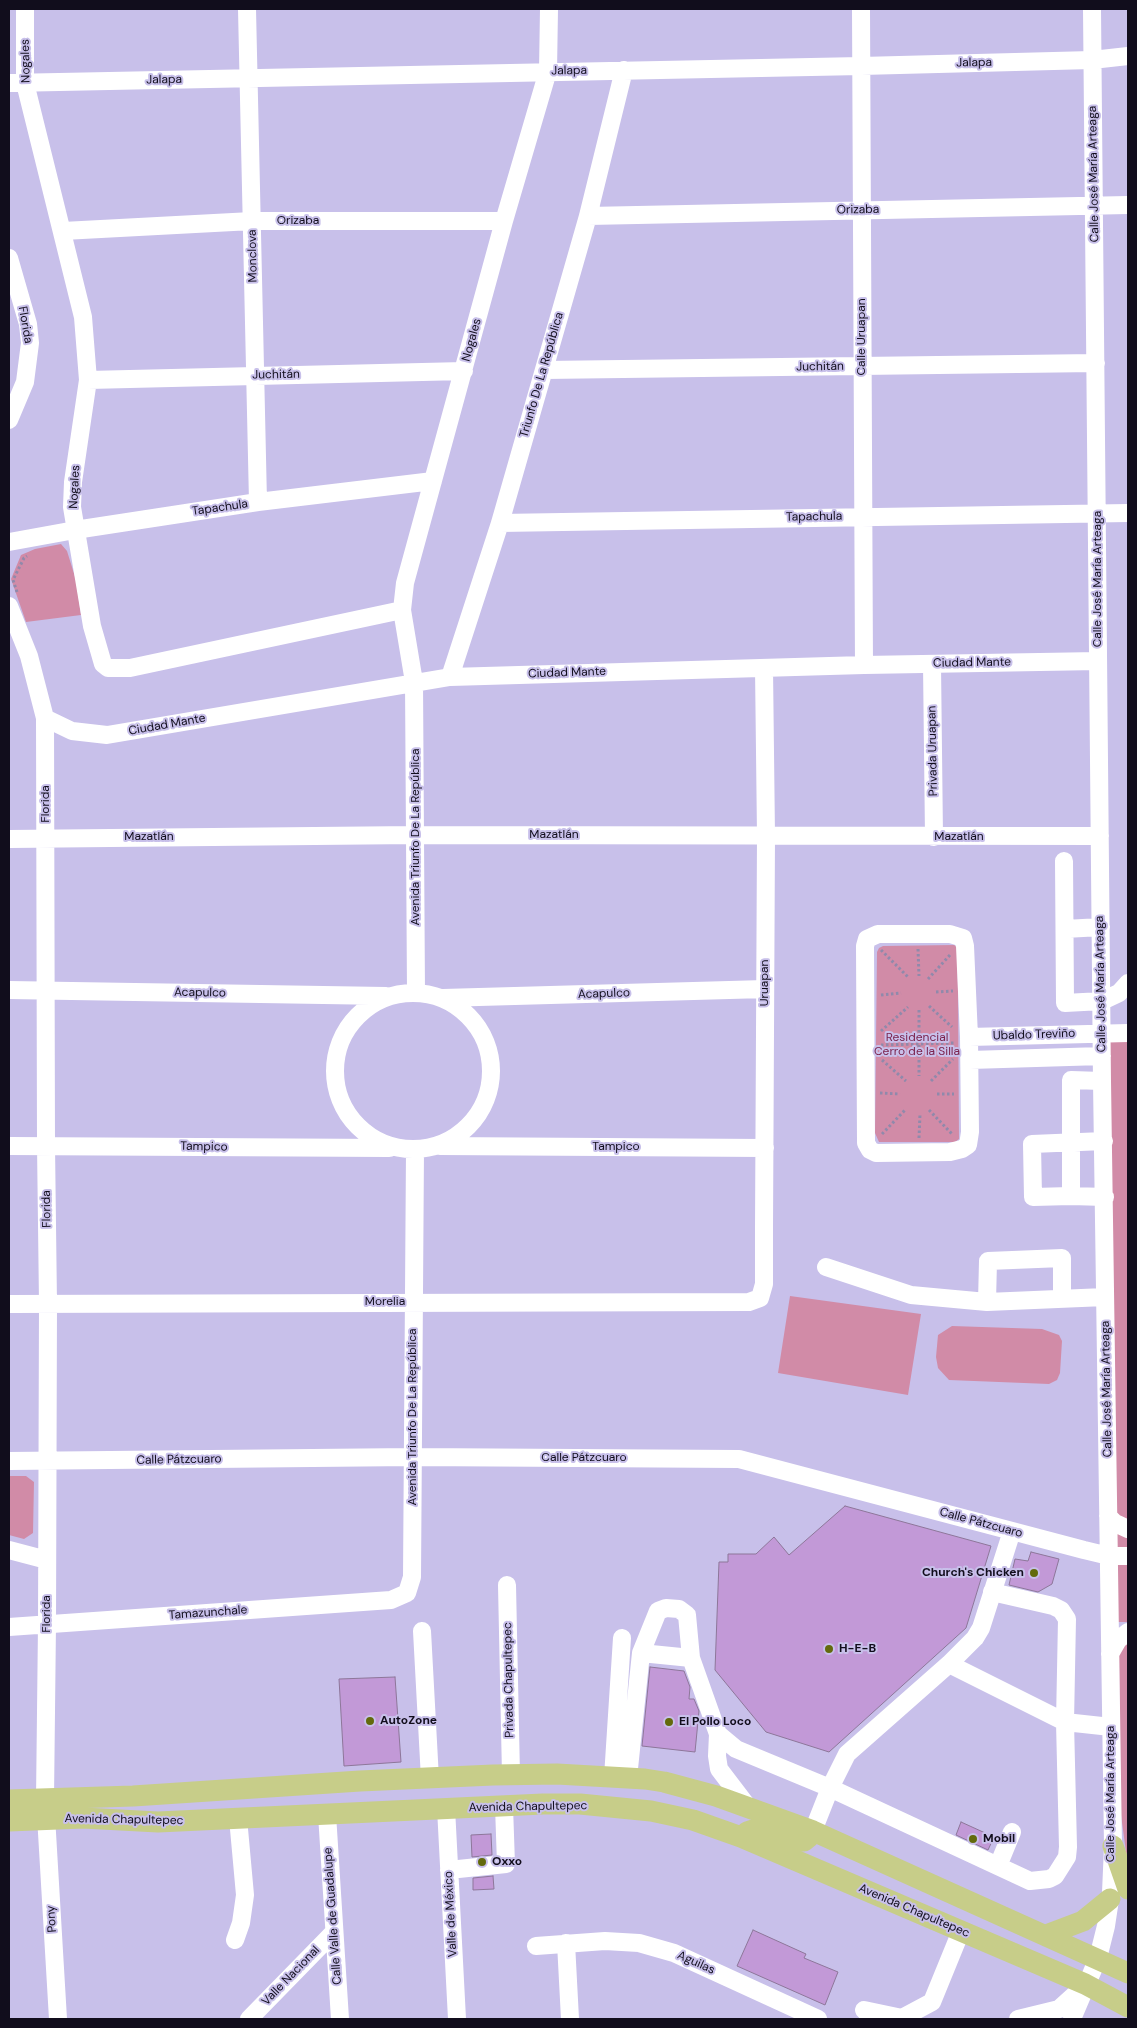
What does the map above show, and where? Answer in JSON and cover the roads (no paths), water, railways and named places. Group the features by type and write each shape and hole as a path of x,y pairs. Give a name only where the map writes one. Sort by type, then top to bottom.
{"main road":[{"name":"Avenida Chapultepec","path":"9,1821 45,1809 133,1796 360,1781 535,1774 620,1777 664,1782 748,1807 813,1831 1128,1973"},
{"path":"535,1774 529,1788 531,1794 543,1804"},
{"path":"446,1808 498,1794 504,1788 511,1775"},
{"path":"9,1800 45,1809"},
{"name":"Avenida Chapultepec","path":"45,1809 83,1818 158,1822 543,1804 580,1804 651,1811 693,1820 741,1837 1085,1984 1128,2007"},
{"path":"741,1837 753,1830 804,1841 813,1831"},
{"path":"1046,1935 1083,1921 1119,1894 1112,1846"}],"street":[{"name":"Nogales","path":"25,9 17,83 63,231 83,317 88,380 73,482 72,507 92,626 101,659 108,668 130,668 402,610"},
{"name":"Monclova","path":"247,9 258,502"},
{"name":"Nogales","path":"414,682 402,610 405,584 504,221 548,71 549,9"},
{"name":"Calle Uruapan","path":"862,9 864,665"},
{"name":"Calle José María Arteaga","path":"1092,9 1100,927 1112,1846"},
{"name":"Jalapa","path":"17,83 861,66 1092,60 1128,56"},
{"name":"Triunfo De La República","path":"450,677 500,523 544,370 588,216 624,70"},
{"name":"Orizaba","path":"588,216 1128,205"},
{"name":"Orizaba","path":"63,231 252,221 504,221"},
{"name":"Florida","path":"9,258 28,324 29,360 17,382 9,420"},
{"name":"Juchitán","path":"544,370 1096,364"},
{"name":"Juchitán","path":"88,380 464,371"},
{"name":"Tapachula","path":"9,542 258,502 433,481"},
{"name":"Tapachula","path":"500,523 1128,512"},
{"name":"Florida","path":"13,601 45,718 48,1304 45,1809"},
{"name":"Ciudad Mante","path":"45,718 72,731 107,736 450,677 864,665 1098,661"},
{"name":"Privada Uruapan","path":"932,664 934,837"},
{"name":"Uruapan","path":"760,1298 764,1284 765,1148 766,836 764,668"},
{"name":"Avenida Triunfo De La República","path":"414,682 416,993"},
{"name":"Mazatlán","path":"9,839 416,835 1100,836"},
{"path":"1064,861 1065,1004 1102,1001 1125,992"},
{"path":"1065,929 1100,927"},
{"path":"878,934 950,934 963,938 969,1046 970,1132 968,1146 950,1152 886,1154 870,1150 866,1143 865,946 867,939 878,934"},
{"name":"Acapulco","path":"9,990 391,996"},
{"name":"Acapulco","path":"442,998 765,990"},
{"path":"416,993 442,998 463,1010 479,1028 489,1050 492,1074 487,1097 476,1118 458,1135 437,1146 407,1149 379,1142 357,1126 347,1115 338,1096 334,1076 336,1054 343,1034 355,1018 372,1004 391,996 416,993"},
{"name":"Ubaldo Treviño","path":"969,1046 1102,1033 1128,1033"},
{"name":"Ubaldo Treviño","path":"969,1046 1102,1056"},
{"path":"1072,1196 1071,1080 1102,1081"},
{"path":"1104,1141 1032,1144 1033,1197 1105,1197"},
{"name":"Tampico","path":"9,1146 407,1149"},
{"name":"Tampico","path":"437,1146 765,1148"},
{"name":"Avenida Triunfo De La República","path":"406,1593 410,1587 412,1577 414,1302 407,1149"},
{"path":"987,1302 988,1261 1062,1258 1062,1299"},
{"path":"826,1267 911,1295 987,1302 1105,1297"},
{"name":"Morelia","path":"9,1304 748,1302 760,1298"},
{"name":"Calle Pátzcuaro","path":"9,1461 413,1457 739,1459 1109,1556 1128,1556"},
{"path":"1108,1516 1115,1523 1128,1529"},
{"path":"813,1831 830,1788 847,1754 949,1664 975,1638 981,1628 1012,1531"},
{"path":"9,1550 47,1560"},
{"name":"Privada Chapultepec","path":"507,1585 511,1775"},
{"path":"718,1734 736,1748 830,1788 1030,1881 1049,1880 1055,1876 1067,1857 1065,1722 1068,1625 1065,1614 1053,1606 992,1592"},
{"name":"Tamazunchale","path":"9,1627 391,1600 406,1593"},
{"path":"620,1777 641,1653 656,1615 662,1609 682,1610 687,1615 691,1658 718,1734 717,1756 719,1769 748,1807"},
{"path":"422,1631 430,1779"},
{"path":"1110,1654 1118,1640 1128,1632"},
{"path":"620,1777 622,1638"},
{"path":"641,1653 691,1658"},
{"path":"949,1664 1065,1722 1111,1727"},
{"path":"449,1870 506,1864 504,1806"},
{"name":"Valle de México","path":"446,1808 457,2019"},
{"name":"Pony","path":"45,1809 58,2019"},
{"name":"Calle Valle de Guadalupe","path":"326,1814 340,2019"},
{"path":"235,1940 241,1923 245,1895 238,1818"},
{"path":"998,1866 1012,1832"},
{"path":"1072,2019 1085,1984 1098,1958 1106,1926 1119,1894"},
{"path":"864,2010 902,2018 932,2002 961,1931"},
{"name":"Valle Nacional","path":"249,2019 334,1932"},
{"name":"Aguilas","path":"536,1946 605,1941 639,1943 674,1953 818,2019"},
{"path":"566,1943 570,2019"},
{"path":"1018,2019 1059,2009 1085,1984"}],"place":[{"name":"Church's Chicken","path":"1034,1573"},
{"name":"H-E-B","path":"829,1649"},
{"name":"AutoZone","path":"370,1721"},
{"name":"El Pollo Loco","path":"669,1722"},
{"name":"Mobil","path":"973,1839"},
{"name":"Oxxo","path":"482,1862"}],"park label":[{"name":"Residencial Cerro de la Silla","path":"917,1045"}]}
